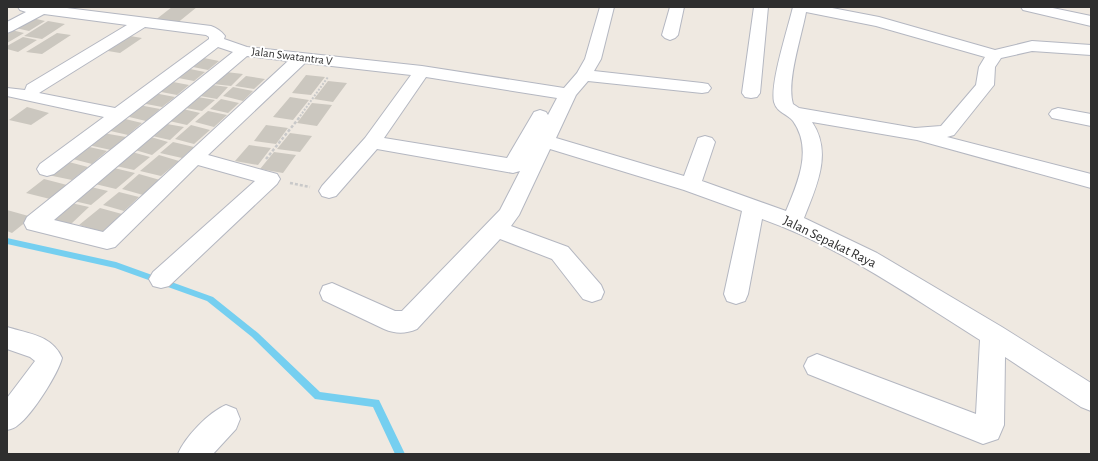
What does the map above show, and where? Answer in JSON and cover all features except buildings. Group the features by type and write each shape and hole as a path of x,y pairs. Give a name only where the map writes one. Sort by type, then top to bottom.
{"street":[{"name":"Jalan Swatantra V","path":"24,7 211,31 217,36 216,41 244,51 339,62 417,77 556,97"},
{"path":"372,142 513,166 556,97 584,75 593,59 607,7"},
{"path":"670,35 678,7"},
{"path":"751,93 761,7"},
{"path":"800,7 784,81 784,103 787,110 797,114 915,134 1091,180"},
{"path":"805,7 879,22 995,55 1032,46 1091,50"},
{"path":"1028,7 1091,21"},
{"path":"7,28 40,10"},
{"path":"33,89 141,22"},
{"path":"47,169 216,41"},
{"path":"244,51 35,223 107,242 194,157 301,58"},
{"path":"915,134 930,134 947,131 985,85 987,67 995,55"},
{"path":"584,75 702,88"},
{"path":"329,191 372,142 417,77"},
{"path":"10,92 120,115"},
{"path":"332,293 393,322 408,322 508,215 544,141 556,97"},
{"path":"792,221 809,179 813,155 810,134 797,114"},
{"path":"1058,114 1091,120"},
{"name":"Jalan Sepakat Raya","path":"544,141 691,185 792,221 869,258 1091,398"},
{"path":"691,185 705,142"},
{"path":"160,279 262,176 194,157"},
{"path":"736,294 754,207"},
{"path":"496,229 560,253 592,292"},
{"path":"817,366 983,430 988,429 990,425 993,335"},
{"path":"7,338 39,348 49,358 47,365 15,410 7,417"},
{"path":"192,454 226,419"}],"path":[{"path":"329,191 262,176 296,122 339,62"}],"waterway":[{"path":"7,241 116,265 210,299 255,335 318,396 376,403 400,454"}]}
